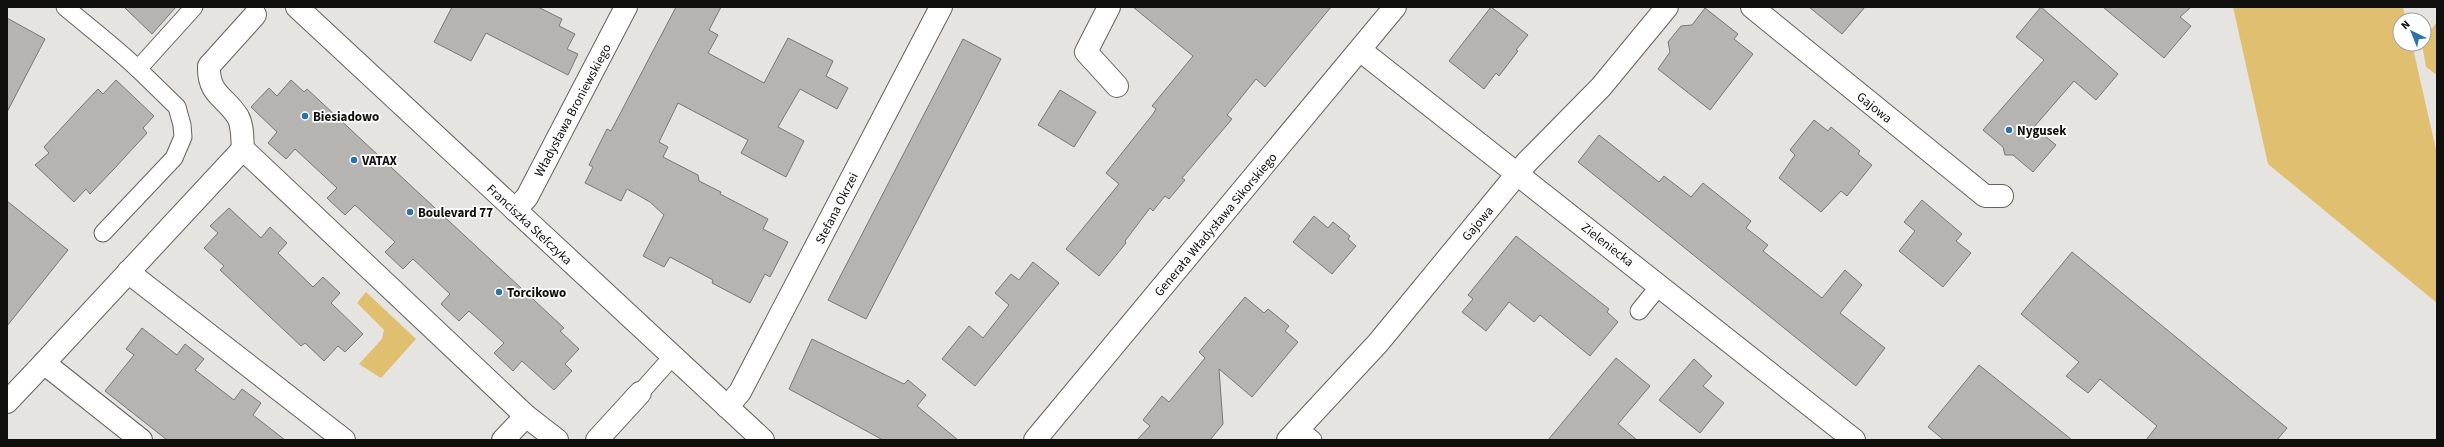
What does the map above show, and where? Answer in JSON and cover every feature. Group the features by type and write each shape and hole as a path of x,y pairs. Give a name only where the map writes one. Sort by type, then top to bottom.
{"street":[{"name":"Władysława Broniewskiego","path":"515,210 527,197 626,7"},
{"name":"Stefana Okrzei","path":"727,407 740,392 941,7"},
{"path":"1109,7 1086,52 1117,86"},
{"name":"Generała Władysława Sikorskiego","path":"1035,440 1395,7"},
{"name":"Gajowa","path":"1299,436 1518,174 1556,131 1601,87 1667,7"},
{"name":"Gajowa","path":"1752,7 1902,121 1985,196 2002,196"},
{"name":"Franciszka Stefczyka","path":"303,9 515,210 763,440"},
{"path":"259,11 209,66 209,77 212,88 238,116 241,124 243,148 526,416 557,440"},
{"name":"Zieleniecka","path":"1360,50 1660,285 1854,440"},
{"path":"7,402 243,148"},
{"path":"128,272 344,440"},
{"path":"44,363 141,440"},
{"path":"597,440 640,393"},
{"path":"503,440 526,416"}],"lane":[{"path":"65,7 99,37 112,44 177,107 182,124 183,137 174,158 103,233"},
{"path":"138,69 194,7"},
{"path":"1639,311 1660,285"},
{"path":"640,393 673,356"}],"shaded area":[{"path":"2233,7 2403,7 2404,12 2392,12 2392,52 2414,52 2437,154 2437,303 2268,164"},
{"path":"2437,22 2437,75 2426,67 2423,52 2432,52 2432,28"},
{"path":"366,292 416,339 381,378 359,364 382,339 384,330 357,303"}],"building":[{"path":"124,7 176,7 152,34"},
{"path":"452,7 538,7 562,19 559,26 575,34 567,49 578,54 568,75 486,33 471,61 434,42"},
{"path":"676,7 721,7 709,30 718,35 708,53 764,83 788,38 833,61 826,76 848,88 837,109 800,89 778,127 804,141 786,177 741,153 748,140 678,103 659,142 668,147 663,157 698,175 699,181 721,192 720,194 768,219 763,229 788,242 770,277 765,274 750,303 712,283 713,280 670,257 664,267 643,256 664,215 650,202 627,189 621,201 585,183 593,167 589,165 607,129 611,131"},
{"path":"1133,7 1331,7 1265,87 1256,79 1227,115 1232,119 1182,178 1185,180 1169,199 1165,196 1153,211 1150,208 1125,241 1126,243 1099,276 1066,249 1119,184 1106,173 1153,114 1156,109 1152,106 1193,56"},
{"path":"1491,7 1528,35 1499,76 1496,73 1484,89 1449,61"},
{"path":"1809,7 1865,7 1842,34"},
{"path":"2041,7 2118,74 2096,100 2074,81 2034,127 2056,145 2033,172 2013,155 2005,155 2003,147 1983,130 2044,60 2016,37"},
{"path":"2103,7 2191,7 2180,17 2191,26 2164,58"},
{"path":"1705,8 1738,34 1734,39 1753,54 1710,110 1658,69 1670,52 1668,42 1681,26 1692,25"},
{"path":"7,18 45,39 7,112"},
{"path":"963,39 1001,59 866,319 828,300"},
{"path":"116,80 154,116 143,128 147,133 114,169 90,194 86,189 74,202 35,165 49,153 44,147 98,89 103,94"},
{"path":"291,80 304,92 307,89 564,328 560,331 579,349 565,364 572,371 554,390 522,361 513,371 494,353 504,343 469,311 459,321 441,304 450,294 413,259 403,269 385,252 395,242 355,205 345,215 327,198 337,188 295,149 286,159 268,143 277,132 251,107 269,88 277,96"},
{"path":"1060,90 1096,112 1074,147 1038,125"},
{"path":"1814,120 1828,131 1831,127 1860,151 1858,154 1872,165 1847,196 1841,191 1821,212 1779,178 1795,155 1790,150"},
{"path":"1599,135 1659,182 1664,176 1691,197 1703,183 1751,221 1746,228 1768,245 1763,251 1822,298 1845,270 1862,285 1840,313 1885,348 1856,386 1578,162"},
{"path":"1922,200 1962,234 1956,241 1971,253 1943,287 1899,251 1915,231 1904,222"},
{"path":"7,201 68,250 7,326"},
{"path":"229,208 261,238 270,227 287,243 278,253 313,287 323,277 340,293 331,303 363,334 345,352 338,346 324,361 305,343 301,346 220,270 224,266 204,248 218,233 210,226"},
{"path":"1314,216 1328,228 1333,222 1350,236 1348,239 1356,246 1332,274 1293,242"},
{"path":"1516,236 1609,309 1607,312 1618,322 1590,356 1540,315 1534,322 1509,302 1486,331 1462,312 1473,299 1468,295"},
{"path":"2072,252 2287,428 2277,440 2146,440 2157,426 2100,379 2088,393 2066,376 2079,362 2021,314"},
{"path":"1033,262 1059,283 975,386 942,359 969,326 983,338 1009,305 995,293 1011,274 1019,280"},
{"path":"1245,297 1264,313 1268,309 1289,326 1285,331 1298,342 1252,397 1219,369 1223,424 1210,440 1137,440 1150,426 1143,420 1162,396 1169,402 1205,358 1199,352"},
{"path":"142,328 177,355 185,344 204,359 195,370 234,400 242,389 261,403 253,415 285,440 167,440 105,391 134,355 126,349"},
{"path":"812,339 904,384 908,380 926,395 917,406 958,440 883,440 789,389"},
{"path":"1616,358 1650,386 1618,424 1637,440 1548,440"},
{"path":"1694,359 1712,376 1703,386 1724,403 1700,433 1659,400"},
{"path":"1979,365 2072,440 1944,440 1928,427"}],"place":[{"name":"Biesiadowo","path":"305,116"},
{"name":"Nygusek","path":"2009,130"},
{"name":"VATAX","path":"354,160"},
{"name":"Boulevard 77","path":"410,212"},
{"name":"Torcikowo","path":"499,292"}]}
